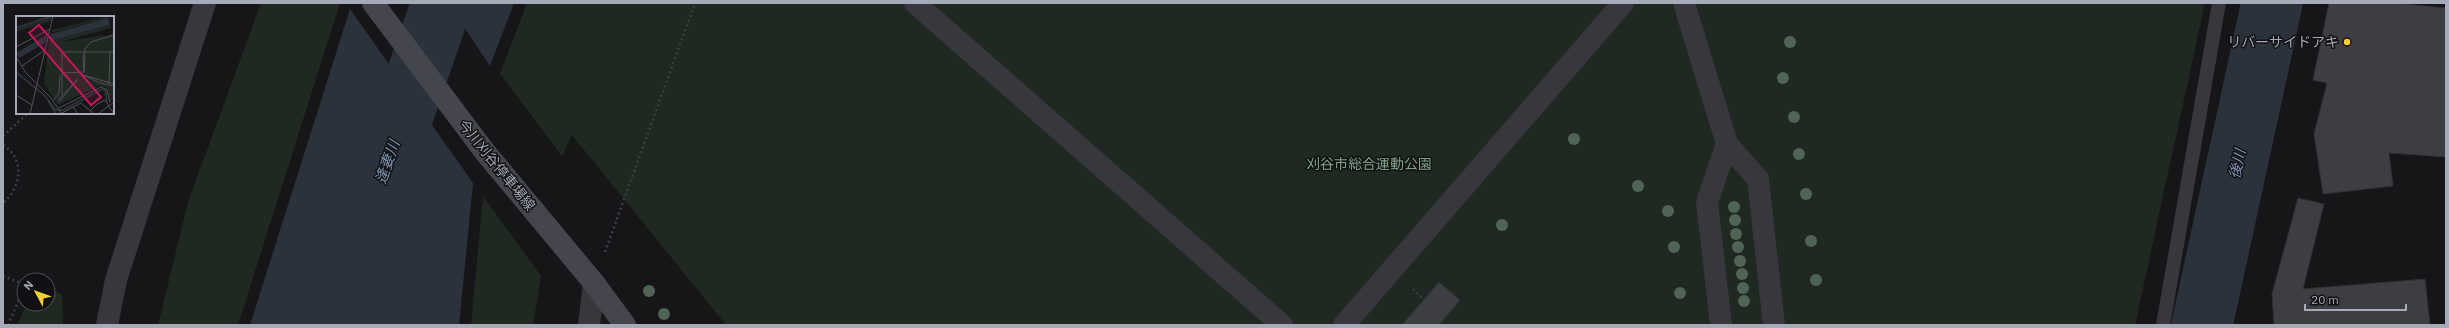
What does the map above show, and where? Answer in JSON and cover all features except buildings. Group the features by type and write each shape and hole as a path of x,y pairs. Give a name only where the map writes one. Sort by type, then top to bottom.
{"main road":[{"name":"今川刈谷停車場線","path":"373,3 485,152 594,283 625,325"}],"street":[{"path":"107,325 116,280 205,3"},
{"path":"915,3 1282,325"},
{"path":"1344,325 1623,3"},
{"path":"1684,3 1727,144 1758,179 1774,325"},
{"path":"1721,325 1707,202 1727,144"},
{"path":"589,325 594,283"}],"lane":[{"path":"2163,325 2219,3"}],"path":[{"path":"594,283 694,3"},
{"path":"3,136 27,114"},
{"path":"3,145 14,155 19,177 16,187 3,203"},
{"path":"3,276 16,281"},
{"path":"8,325 16,306"}],"green space":[{"path":"261,3 340,3 238,325 158,325 188,202"},
{"name":"刈谷市総合運動公園","path":"527,3 2205,3 2135,325 726,325 572,135 562,156 500,74"},
{"path":"483,196 541,276 533,325 471,325"},
{"path":"56,291 62,294 63,325 17,325 23,312 56,312"}],"water":[{"path":"448,3 514,3 490,66"},
{"path":"350,9 473,183 459,325 250,325"}],"waterway":[{"name":"逢妻川","path":"342,325 370,210 442,3"},
{"name":"後川","path":"2202,325 2272,3"}],"place":[{"name":"リバーサイドアキ","path":"2347,42"}]}
